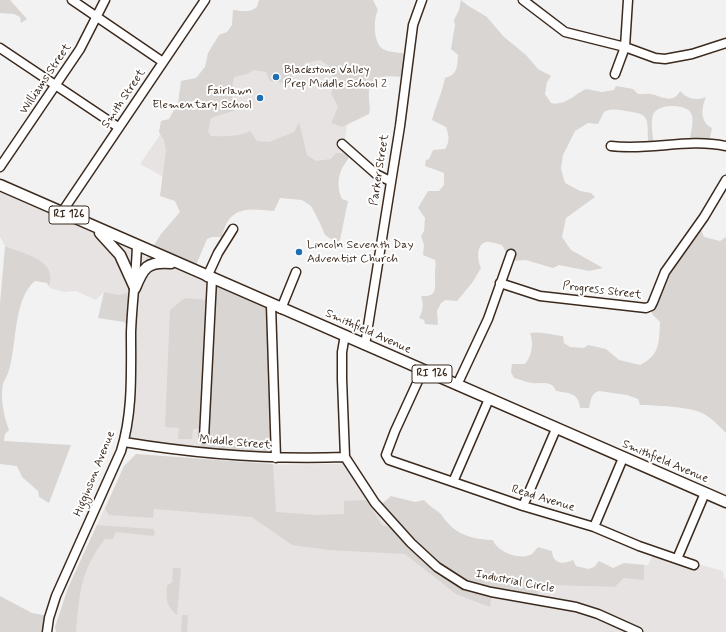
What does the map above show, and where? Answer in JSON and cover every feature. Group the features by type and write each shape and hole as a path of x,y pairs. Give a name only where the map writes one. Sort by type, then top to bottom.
{"main road":[{"name":"Smithfield Avenue","path":"0,185 209,278 345,335 556,429 726,502"},
{"path":"93,226 118,252 135,288"},
{"path":"135,288 140,276 147,266 160,262 176,263"}],"street":[{"path":"72,0 97,19 163,62"},
{"name":"Williams Street","path":"0,167 80,49 97,19 105,0"},
{"name":"Smith Street","path":"62,212 205,0"},
{"name":"Parker Street","path":"365,345 368,335 413,25 422,0"},
{"path":"523,0 565,32 625,47 648,57 665,59 702,52 726,42"},
{"path":"615,74 625,47 627,1"},
{"path":"0,48 118,127"},
{"path":"611,146 637,148 686,142 726,146"},
{"path":"342,144 376,174 390,181"},
{"name":"Progress Street","path":"500,283 540,296 646,308 651,306 665,272 701,222 726,180"},
{"path":"204,438 209,278 218,253 233,229"},
{"name":"Higginson Avenue","path":"47,632 49,618 56,596 124,442 130,403 131,330 137,246"},
{"path":"457,385 488,319 511,254"},
{"path":"281,308 296,272"},
{"path":"271,305 276,458"},
{"path":"345,335 342,352 345,457"},
{"name":"Read Avenue","path":"423,370 394,431 386,456 389,460 522,506 594,527 639,546 694,564"},
{"path":"453,482 488,399"},
{"path":"522,506 556,429"},
{"name":"Middle Street","path":"124,442 160,449 276,458 345,457"},
{"name":"Industrial Circle","path":"345,457 367,492 400,532 423,556 449,576 476,588 561,603 588,610 638,632"},
{"path":"594,527 624,458"},
{"path":"677,559 705,494"}],"shaded area":[{"path":"0,0 10,0 27,19 21,23 20,17 14,14 0,13"},
{"name":"Blackstone Valley Prep Middle School 2","path":"259,0 373,0 378,10 375,19 376,38 381,48 387,51 407,54 404,77 390,76 374,80 369,91 369,114 342,127 331,123 338,107 331,93 335,83 329,66 320,60 305,63 301,70 293,68 292,84 270,81 266,72 254,70 247,74 234,77 231,94 236,110 211,118 208,132 211,136 237,135 250,131 257,141 269,142 294,132 299,122 307,155 316,161 331,159 336,153 350,154 340,174 338,185 342,199 348,201 340,240 337,243 325,235 311,206 302,200 280,198 274,211 256,209 240,211 234,214 229,219 222,237 212,237 207,239 194,270 156,259 146,258 161,234 180,212 175,201 160,196 166,150 164,140 159,132 161,121 169,119 178,103 181,81 196,78 205,67 208,53 219,35 227,32 232,25 233,10 252,10 257,7"},
{"path":"461,0 487,17 503,36 526,55 538,69 551,76 547,82 545,94 551,103 561,103 586,89 602,92 614,90 616,86 633,89 638,94 651,94 669,99 678,95 680,91 686,96 692,98 699,99 706,97 703,106 703,115 705,122 712,128 709,143 690,141 692,123 691,113 684,108 672,106 660,108 653,115 652,126 654,146 649,146 648,126 645,117 635,112 609,110 604,112 598,124 588,123 575,131 563,155 561,169 565,183 580,191 591,193 595,197 566,218 562,237 571,250 603,268 589,271 559,265 553,268 526,260 511,261 502,245 486,242 480,246 478,257 481,268 472,283 457,301 446,300 441,303 437,311 438,325 425,324 424,320 419,318 423,307 421,296 430,295 434,291 436,264 435,260 423,255 424,245 421,236 424,231 425,218 418,208 428,191 439,191 444,185 444,173 425,166 426,160 429,159 433,150 445,149 447,146 448,136 446,127 432,120 445,78 449,77 455,72 457,66 458,55 451,49 455,25 454,20 459,10"},
{"name":"Blackstone Valley Prep Middle School 2","path":"245,11 358,26 342,168 229,213 140,164"},
{"path":"0,185 138,247 146,258 156,259 208,278 207,301 185,298 171,427 201,429 201,452 123,442 129,409 133,292 119,295 104,292 96,300 76,291 64,292 50,288 50,275 5,246 0,237"},
{"path":"698,223 704,237 720,241 726,237 726,433 709,417 690,409 640,405 638,399 627,395 599,391 594,393 589,408 580,408 578,399 569,393 556,391 552,385 546,383 531,383 514,378 511,372 512,364 525,364 531,353 532,341 530,333 563,336 564,343 570,347 584,348 588,345 606,349 619,360 640,365 647,361 655,353 659,342 660,329 660,322 653,315 649,306"},
{"path":"5,246 37,259 49,270 51,278 49,287 47,283 35,281 28,289 23,299 19,310 12,360 2,389 4,414 9,430 5,434 4,441 71,445 49,503 39,497 38,491 22,477 17,466 0,464 0,304"},
{"path":"209,278 271,305 276,458 201,452 201,429 193,429 192,439 178,439 179,428 165,427 170,310 185,298 207,300"},
{"path":"135,291 131,330 124,322 98,318 104,292 119,295"},
{"path":"136,454 273,464 276,512 317,515 344,514 344,501 366,500 382,525 393,528 378,507 391,496 415,502 424,500 441,514 451,527 474,538 493,540 495,544 504,552 516,556 527,556 532,554 538,547 552,551 556,561 565,563 573,560 576,566 588,569 594,567 599,561 613,568 624,563 644,565 644,580 624,578 615,587 543,585 539,588 536,598 479,590 411,547 429,566 457,586 491,598 490,607 456,594 405,554 329,550 292,545 252,517 154,509 153,518 109,515 105,509 124,466"},
{"path":"345,457 375,505 539,588 542,585 615,587 624,578 644,565 624,563 648,565 654,552 723,571 724,578 726,579 726,632 56,632 55,627 68,588 124,466 339,464"},
{"path":"97,525 153,529 155,532 154,536 116,532 113,539 105,539 97,550 86,572 78,606 76,632 56,632 55,627 68,588"},
{"path":"173,568 181,568 177,615 169,605 167,599 167,586 172,582"},
{"path":"0,596 32,613 48,616 47,632 0,632"},
{"path":"182,615 188,615 187,632 181,632"}],"place":[{"name":"Blackstone Valley Prep Middle School 2","path":"276,77"},
{"name":"Fairlawn Elementary School","path":"260,98"},
{"name":"Lincoln Seventh Day Adventist Church","path":"299,252"}]}
